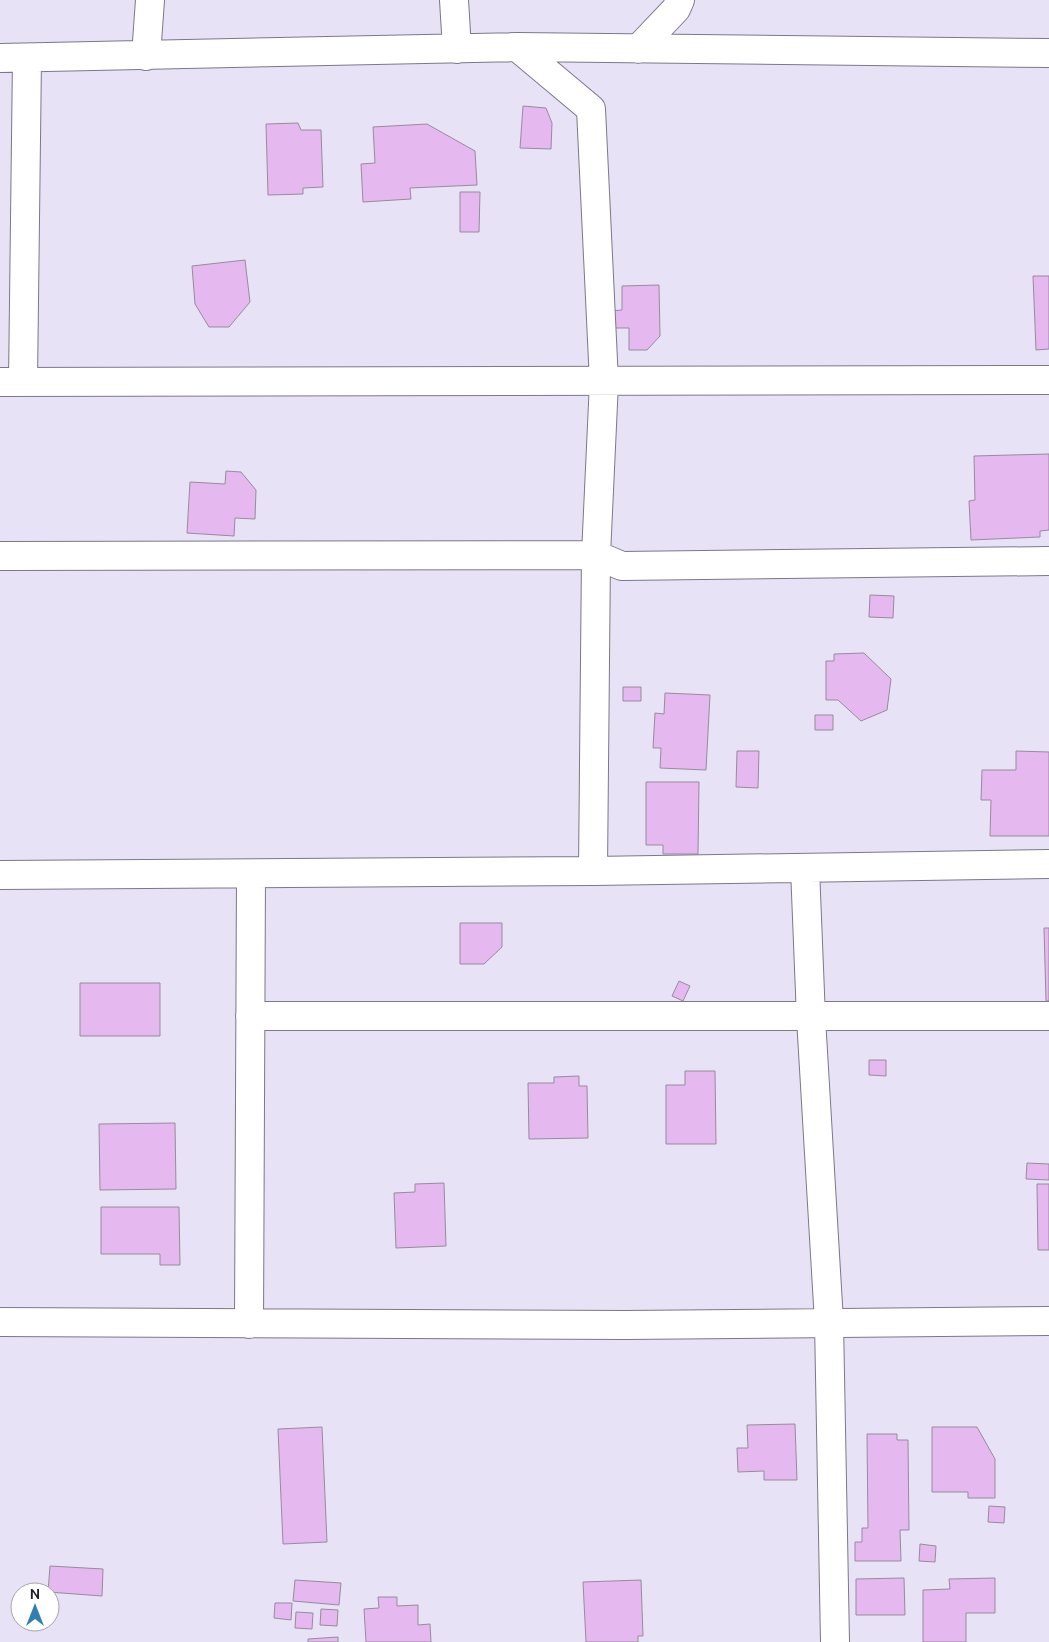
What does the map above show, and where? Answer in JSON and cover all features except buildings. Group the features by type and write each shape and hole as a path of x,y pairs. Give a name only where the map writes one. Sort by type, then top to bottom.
{"street":[{"path":"146,56 150,0"},
{"path":"454,0 457,49"},
{"path":"638,49 676,9 680,0"},
{"path":"518,47 591,109 604,382 596,555 593,871"},
{"path":"1049,54 518,47 13,58 11,382 1049,380"},
{"path":"0,556 596,555 622,566 1049,561"},
{"path":"0,876 593,871 1049,864"},
{"path":"806,868 811,1018 829,1322 836,1642"},
{"path":"249,1324 251,874"},
{"path":"250,1016 811,1018 1049,1016"},
{"path":"0,1322 626,1325 1049,1321"}]}
